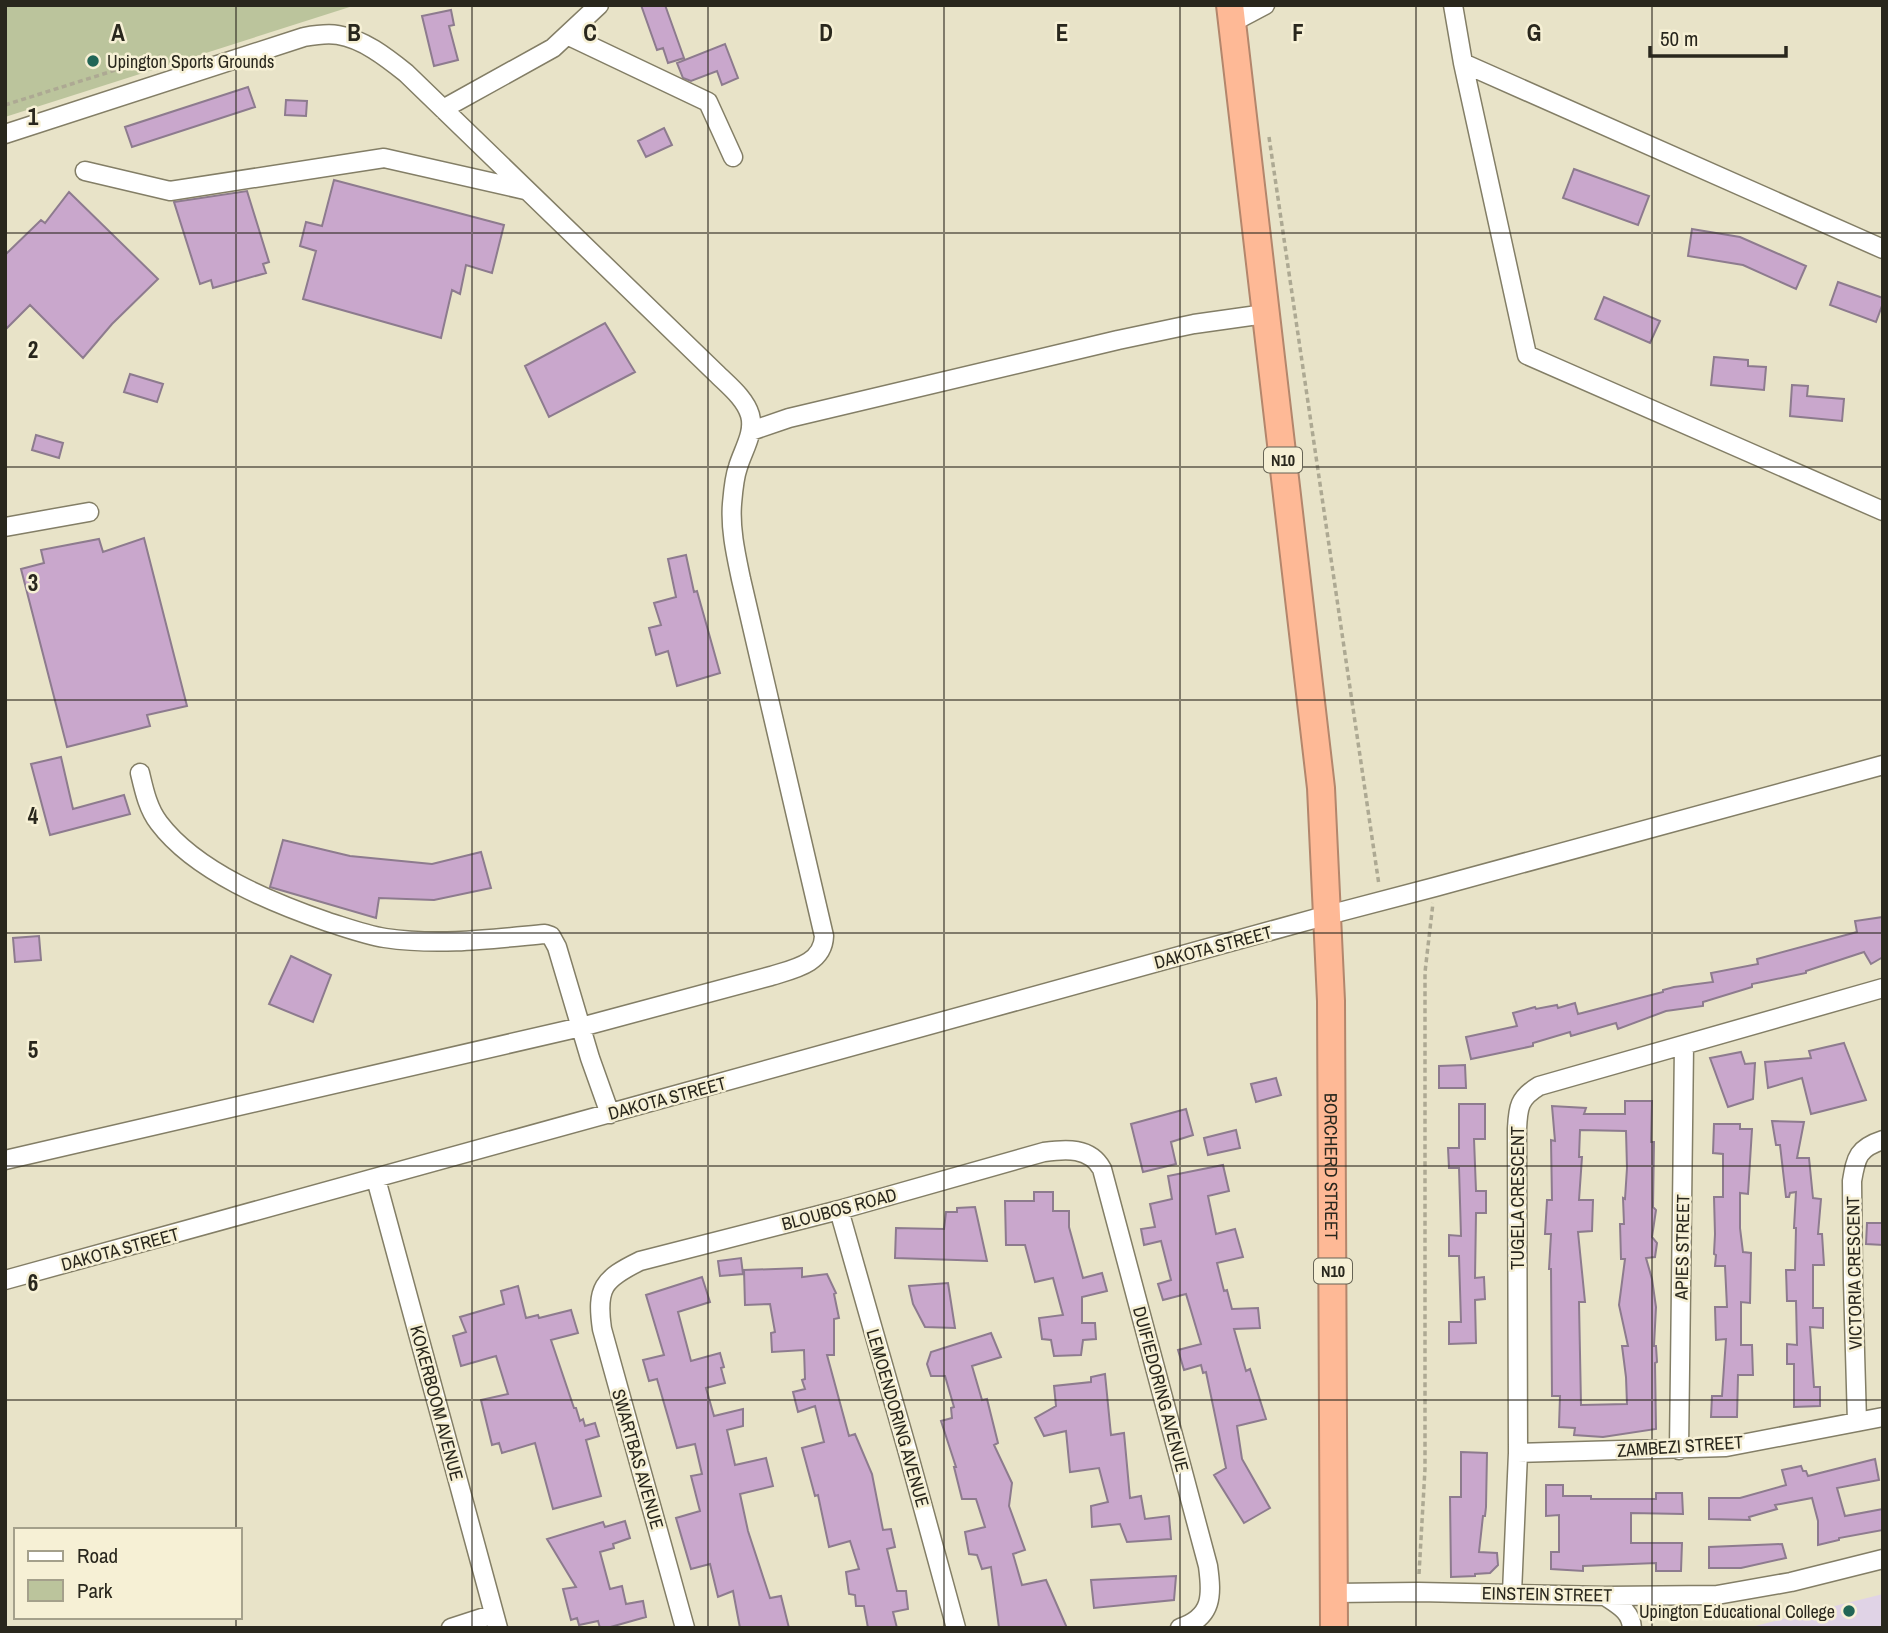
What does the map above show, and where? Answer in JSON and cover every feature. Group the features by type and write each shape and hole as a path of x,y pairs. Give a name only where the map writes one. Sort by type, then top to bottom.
{"highway":[{"name":"N10","path":"1231,14 1321,788 1328,915"},
{"name":"BORCHERD STREET","path":"1328,915 1333,1224 1334,1628"}],"street":[{"path":"443,109 553,48 599,5"},
{"path":"1231,14 1265,5"},
{"path":"1453,5 1463,63 1527,355 1883,511"},
{"path":"5,134 304,37 325,34 343,36 377,51 405,73 737,394 750,416 751,430 737,468 732,506 734,539 824,936 819,955 791,970 581,1027 218,1113 5,1160"},
{"path":"566,35 708,102 733,157"},
{"path":"1463,63 1883,249"},
{"path":"85,171 170,191 384,158 527,190"},
{"path":"751,430 789,418 1118,340 1194,324 1265,314"},
{"path":"5,527 89,512"},
{"name":"DAKOTA STREET","path":"5,1280 1328,915 1883,765"},
{"path":"140,774 150,808 169,835 197,858 237,884 268,899 383,938 448,942 545,934 551,936 557,947 610,1114"},
{"name":"TUGELA CRESCENT","path":"1512,1593 1518,1453 1517,1129 1520,1104 1530,1091 1539,1086 1883,988"},
{"name":"APIES STREET","path":"1679,1450 1684,1045"},
{"name":"VICTORIA CRESCENT","path":"1857,1422 1853,1181 1860,1152 1869,1144 1883,1140"},
{"name":"BLOUBOS ROAD","path":"603,1289 623,1269 640,1261 839,1210 1044,1152 1083,1152"},
{"name":"DUIFIEDORING AVENUE","path":"1083,1152 1093,1156 1102,1169 1208,1566 1211,1588 1206,1611 1183,1627"},
{"name":"KOKERBOOM AVENUE","path":"376,1179 496,1621"},
{"name":"LEMOENDORING AVENUE","path":"839,1210 956,1628"},
{"name":"SWARTBAS AVENUE","path":"603,1289 599,1307 602,1329 685,1628"},
{"name":"ZAMBEZI STREET","path":"1518,1453 1726,1447 1883,1417"},
{"name":"EINSTEIN STREET","path":"1334,1593 1701,1596 1791,1582 1883,1559"},
{"path":"1605,1597 1630,1616 1632,1628"},
{"path":"451,1628 496,1621"}],"path":[{"path":"5,105 160,56"},
{"path":"1269,135 1381,901"},
{"path":"1418,1592 1425,1469 1425,972 1435,887"}],"shaded area":[{"name":"Upington Educational College","path":"1883,1594 1883,1628 1747,1628"}],"green space":[{"name":"Upington Sports Grounds","path":"5,5 356,5 5,117"}],"building":[{"path":"641,5 665,5 684,58 668,63 663,48 657,50"},
{"path":"451,10 454,25 449,26 458,60 434,66 422,16"},
{"path":"725,44 738,78 722,85 717,71 691,81 683,78 677,63"},
{"path":"248,87 255,107 132,147 125,127"},
{"path":"286,100 307,101 306,116 285,115"},
{"path":"664,128 672,145 646,157 638,141"},
{"path":"1574,169 1649,196 1638,225 1563,198"},
{"path":"334,180 504,225 492,273 466,265 460,294 452,290 441,338 303,299 316,251 300,246 306,222 322,226"},
{"path":"247,191 269,262 263,264 266,273 213,288 211,280 200,284 174,202"},
{"path":"69,192 158,279 112,324 83,358 30,305 5,330 5,255 41,220 45,223"},
{"path":"1692,229 1740,237 1806,266 1796,289 1743,265 1688,256"},
{"path":"1838,282 1883,298 1876,322 1830,305"},
{"path":"1604,297 1660,321 1650,343 1595,319"},
{"path":"605,323 635,372 549,417 525,366"},
{"path":"1714,357 1748,360 1748,366 1766,367 1764,390 1711,385"},
{"path":"130,374 163,384 157,402 124,392"},
{"path":"1792,385 1808,386 1807,396 1844,399 1842,421 1790,416"},
{"path":"36,435 63,443 59,458 32,450"},
{"path":"144,538 187,706 147,715 150,726 67,747 21,569 44,563 41,550 99,539 103,552"},
{"path":"686,555 694,592 697,591 720,673 677,686 668,651 656,655 649,628 661,625 654,603 676,597 668,559"},
{"path":"61,757 73,809 124,795 130,814 50,835 31,764"},
{"path":"283,840 350,856 432,864 481,852 491,888 434,900 379,898 376,918 270,887"},
{"path":"1883,917 1883,957 1871,964 1864,952 1806,973 1752,984 1752,987 1703,1002 1703,1006 1666,1011 1618,1029 1616,1023 1571,1036 1570,1032 1533,1043 1533,1046 1471,1059 1466,1037 1517,1026 1513,1013 1535,1007 1557,1005 1558,1008 1575,1003 1578,1014 1674,987 1713,982 1711,973 1758,964 1757,959 1857,932 1855,921"},
{"path":"39,936 41,960 15,962 13,938"},
{"path":"291,956 331,975 313,1022 269,1004"},
{"path":"1844,1043 1866,1100 1811,1114 1802,1078 1768,1088 1765,1062 1811,1058 1809,1051"},
{"path":"1741,1052 1745,1064 1755,1063 1753,1099 1728,1107 1710,1058"},
{"path":"1465,1065 1466,1088 1439,1088 1439,1066"},
{"path":"1276,1078 1281,1095 1256,1102 1251,1084"},
{"path":"1625,1101 1652,1101 1653,1207 1656,1210 1652,1237 1657,1243 1655,1257 1646,1258 1656,1307 1656,1429 1603,1437 1574,1435 1575,1428 1559,1427 1560,1396 1552,1396 1549,1269 1551,1234 1545,1234 1547,1200 1552,1200 1551,1140 1555,1141 1552,1106 1586,1108 1584,1114 1625,1114","holes":["1580,1130 1626,1131 1624,1224 1620,1224 1621,1259 1625,1259 1619,1305 1628,1346 1622,1346 1627,1404 1581,1405 1579,1302 1585,1302 1578,1232 1592,1231 1593,1200 1579,1200 1582,1157 1579,1157"]},
{"path":"1459,1104 1485,1104 1485,1139 1474,1139 1476,1191 1486,1191 1486,1213 1476,1213 1475,1278 1484,1277 1485,1299 1475,1300 1476,1343 1449,1344 1449,1322 1461,1322 1459,1256 1449,1256 1449,1235 1461,1236 1459,1168 1449,1168 1448,1148 1459,1148"},
{"path":"1186,1109 1193,1135 1171,1142 1176,1164 1143,1172 1131,1124"},
{"path":"1772,1121 1804,1122 1797,1158 1809,1158 1813,1198 1821,1199 1818,1234 1822,1234 1824,1265 1813,1265 1813,1308 1823,1308 1823,1328 1810,1327 1814,1387 1820,1387 1820,1406 1794,1407 1794,1364 1787,1364 1787,1344 1797,1345 1796,1301 1787,1301 1786,1270 1795,1270 1796,1192 1786,1197 1780,1145 1776,1145"},
{"path":"1714,1124 1740,1124 1740,1129 1752,1129 1748,1194 1740,1193 1740,1228 1743,1252 1751,1253 1750,1303 1741,1302 1741,1345 1752,1345 1753,1375 1738,1375 1737,1417 1711,1417 1712,1396 1722,1396 1726,1339 1716,1340 1715,1307 1727,1307 1725,1266 1715,1266 1714,1254 1714,1197 1723,1197 1723,1154 1713,1153"},
{"path":"1236,1130 1240,1148 1208,1155 1204,1138"},
{"path":"1223,1165 1229,1191 1208,1196 1216,1234 1235,1229 1243,1257 1217,1263 1232,1309 1258,1308 1260,1328 1234,1329 1246,1371 1250,1369 1266,1419 1237,1426 1242,1459 1270,1508 1244,1523 1214,1475 1226,1468 1206,1372 1203,1373 1201,1365 1184,1370 1178,1350 1201,1344 1186,1294 1163,1300 1158,1284 1171,1280 1161,1241 1144,1245 1141,1229 1155,1227 1150,1204 1172,1199 1168,1176"},
{"path":"1034,1192 1053,1192 1053,1211 1069,1211 1069,1227 1083,1278 1102,1273 1107,1291 1082,1297 1082,1323 1095,1323 1096,1339 1083,1340 1081,1355 1054,1356 1051,1340 1042,1339 1039,1318 1063,1315 1053,1278 1035,1282 1025,1245 1006,1245 1005,1201 1034,1201"},
{"path":"975,1207 987,1261 895,1258 896,1228 944,1229 946,1212"},
{"path":"1867,1223 1883,1223 1883,1245 1866,1244"},
{"path":"741,1258 743,1274 720,1276 718,1261"},
{"path":"802,1268 802,1277 827,1274 836,1293 834,1294 839,1318 834,1319 834,1355 827,1355 849,1436 855,1434 872,1474 883,1530 891,1529 895,1547 887,1549 897,1591 906,1591 908,1609 893,1612 897,1628 868,1628 864,1606 856,1606 855,1595 849,1594 846,1572 859,1569 850,1541 829,1547 818,1495 815,1496 802,1448 824,1442 815,1406 798,1412 793,1392 805,1389 802,1380 805,1379 804,1350 772,1352 771,1333 775,1332 770,1304 745,1305 744,1270"},
{"path":"702,1277 710,1302 678,1312 691,1361 720,1353 725,1383 706,1388 714,1416 743,1409 743,1426 727,1430 735,1465 766,1458 773,1486 740,1494 748,1531 770,1598 781,1596 789,1628 740,1628 733,1591 718,1597 710,1564 691,1569 676,1518 700,1511 691,1476 702,1474 695,1444 677,1448 657,1379 649,1381 643,1360 664,1355 646,1295"},
{"path":"948,1283 955,1328 925,1327 913,1304 909,1286"},
{"path":"518,1286 526,1318 538,1315 539,1318 571,1310 578,1333 551,1340 580,1421 583,1419 585,1426 595,1423 599,1436 586,1440 601,1496 553,1509 535,1443 502,1453 499,1443 492,1445 481,1400 508,1394 496,1356 461,1366 453,1336 466,1332 460,1317 504,1304 501,1291"},
{"path":"991,1333 1001,1357 972,1366 982,1400 987,1399 998,1443 994,1445 1012,1483 1009,1506 1025,1550 1013,1554 1022,1585 1046,1580 1067,1628 999,1628 991,1567 982,1569 977,1555 969,1554 965,1532 985,1527 976,1499 962,1499 956,1467 941,1421 952,1418 951,1408 954,1407 945,1376 931,1376 927,1364 931,1352"},
{"path":"1105,1374 1111,1435 1124,1433 1130,1498 1141,1496 1145,1519 1169,1516 1171,1539 1127,1542 1120,1524 1092,1527 1091,1506 1108,1502 1099,1468 1070,1472 1066,1431 1044,1436 1035,1418 1056,1406 1054,1386 1091,1382 1091,1377"},
{"path":"1461,1452 1487,1453 1486,1507 1479,1552 1497,1553 1498,1565 1490,1573 1451,1577 1450,1497 1461,1497"},
{"path":"1875,1459 1879,1480 1837,1488 1845,1516 1883,1509 1883,1530 1818,1545 1818,1521 1812,1498 1775,1505 1777,1509 1749,1517 1750,1520 1709,1519 1709,1498 1740,1498 1786,1485 1782,1470 1801,1466 1808,1476"},
{"path":"1546,1485 1563,1485 1563,1496 1591,1496 1591,1499 1656,1499 1656,1493 1682,1493 1683,1514 1631,1513 1631,1543 1682,1543 1681,1571 1656,1571 1656,1563 1583,1566 1583,1571 1551,1569 1551,1552 1559,1552 1559,1515 1546,1516"},
{"path":"625,1521 630,1538 613,1544 614,1548 600,1552 610,1589 622,1586 626,1604 643,1601 646,1617 607,1628 600,1628 598,1621 579,1625 577,1618 571,1620 563,1589 576,1587 547,1539 603,1522 605,1527"},
{"path":"1782,1544 1786,1558 1741,1568 1709,1568 1709,1547"},
{"path":"1176,1576 1174,1600 1094,1608 1091,1580"}],"place":[{"name":"Upington Sports Grounds","path":"93,61"},
{"name":"Upington Educational College","path":"1849,1611"}]}
